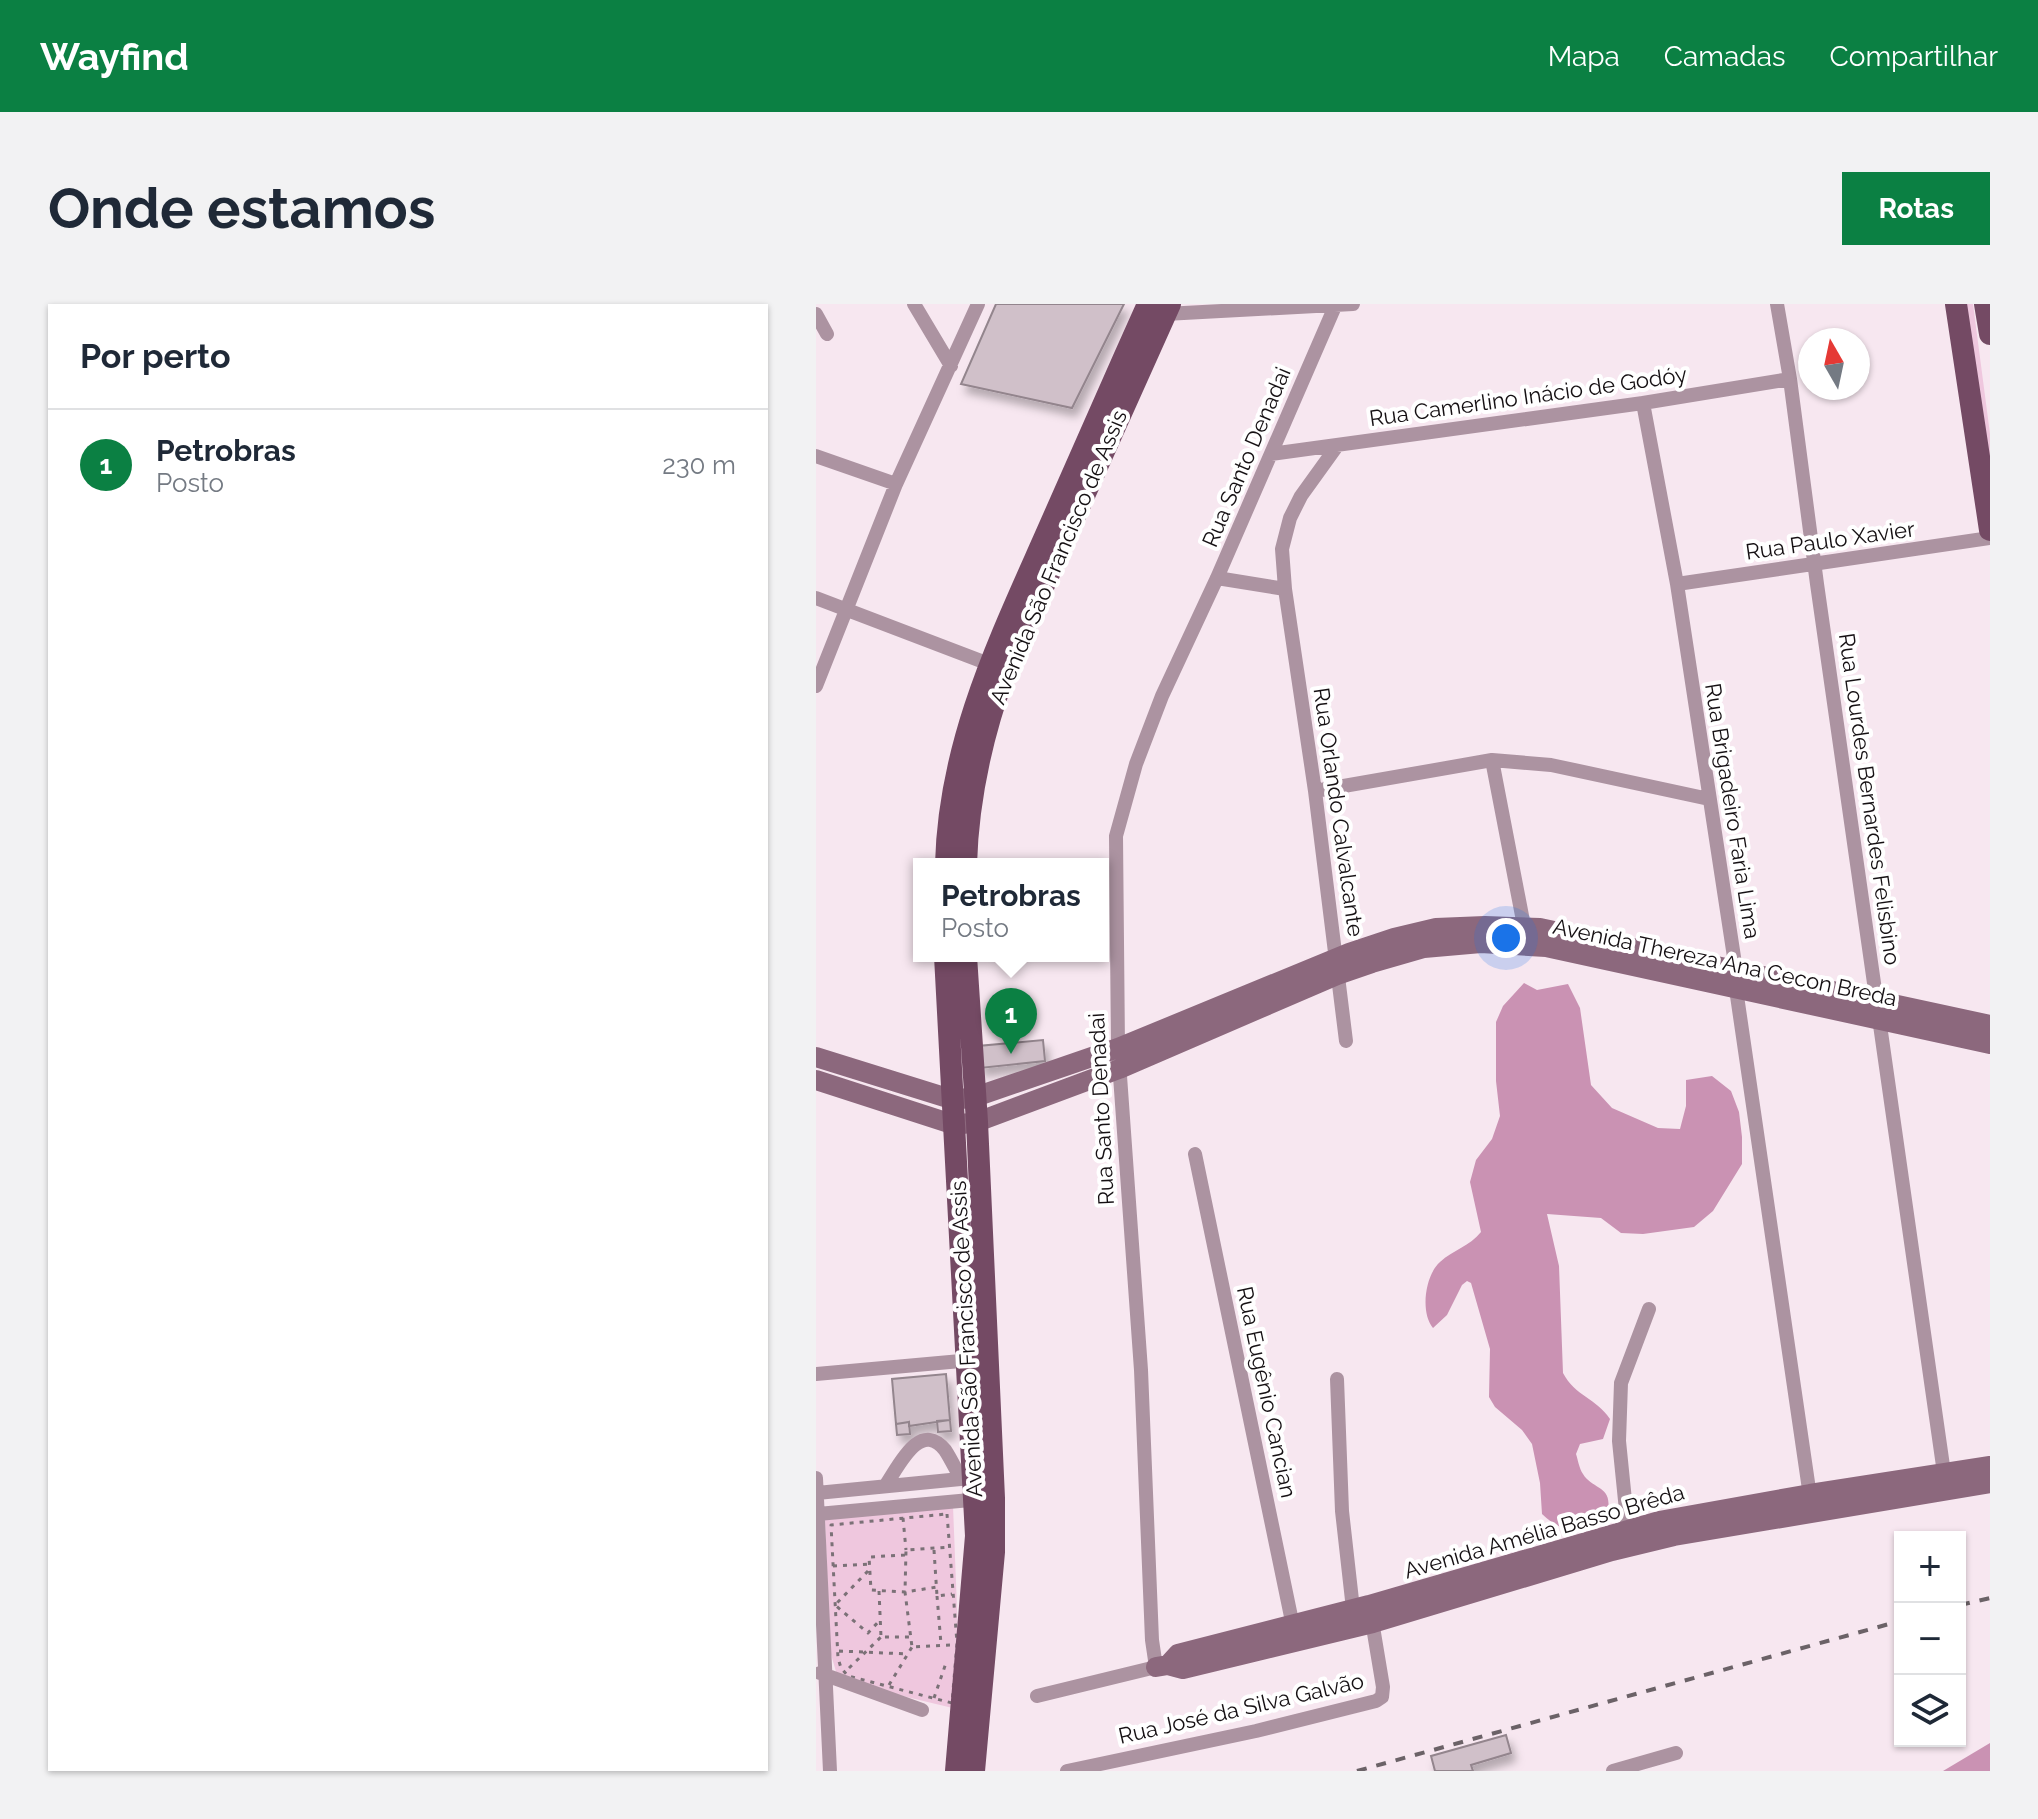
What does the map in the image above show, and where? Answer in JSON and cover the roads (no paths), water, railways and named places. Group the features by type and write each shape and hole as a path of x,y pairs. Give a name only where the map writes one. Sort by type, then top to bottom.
{"main road":[{"path":"1956,304 1990,530"},
{"path":"1985,304 1990,334"},
{"name":"Avenida São Francisco de Assis","path":"946,858 952,789 973,707 989,664 1161,307"},
{"name":"Avenida São Francisco de Assis","path":"966,858 974,777 989,716 1161,307"},
{"name":"Avenida Thereza Ana Cecon Breda","path":"966,1123 1337,966 1394,938 1436,928 1524,926 1736,980 1879,1012 1990,1044"},
{"name":"Avenida Thereza Ana Cecon Breda","path":"1337,966 1424,948 1515,943 1736,980"},
{"name":"Avenida São Francisco de Assis","path":"946,962 964,1099 988,1358 976,1546 962,1594 969,1720"},
{"name":"Avenida São Francisco de Assis","path":"964,1099 966,962"},
{"name":"Avenida Thereza Ana Cecon Breda","path":"1879,1012 1990,1025"},
{"path":"816,1057 964,1099"},
{"name":"Avenida Thereza Ana Cecon Breda","path":"964,1099 1118,1059"},
{"path":"816,1080 966,1123"},
{"name":"Avenida São Francisco de Assis","path":"966,1123 966,1361 979,1486 994,1552 969,1720"},
{"name":"Avenida Amélia Basso Brêda","path":"1162,1666 1183,1669 1628,1530 1692,1514 1811,1502 1946,1481 1990,1466"},
{"name":"Avenida Amélia Basso Brêda","path":"1946,1481 1990,1483"},
{"name":"Avenida Amélia Basso Brêda","path":"1365,1612 1811,1502"},
{"path":"956,1771 969,1720"},
{"path":"969,1720 974,1771"}],"street":[{"path":"914,304 951,366"},
{"path":"816,686 896,484 978,304"},
{"path":"1161,307 1353,304"},
{"name":"Rua Lourdes Bernardes Felisbino","path":"1777,304 1946,1481"},
{"name":"Rua Santo Denadai","path":"1162,1666 1152,1640 1141,1370 1118,1059 1116,836 1136,764 1162,696 1217,578 1335,306"},
{"path":"816,314 827,334"},
{"name":"Rua Camerlino Inácio de Godóy","path":"1271,454 1643,403 1790,379"},
{"name":"Rua Brigadeiro Faria Lima","path":"1643,403 1677,584 1811,1502"},
{"name":"Rua Orlando Calvalcante","path":"1337,446 1301,496 1290,518 1282,549 1346,1041"},
{"path":"816,456 896,484"},
{"name":"Rua Paulo Xavier","path":"1677,584 1990,538"},
{"path":"1217,578 1285,589"},
{"path":"816,598 989,664"},
{"path":"1492,760 1524,926"},
{"path":"1315,791 1492,760 1551,765 1709,799"},
{"name":"Rua Eugênio Cancian","path":"1195,1154 1294,1632"},
{"path":"1628,1530 1619,1441 1621,1383 1649,1309"},
{"path":"816,1374 988,1358"},
{"path":"1337,1379 1342,1511 1365,1612"},
{"path":"885,1486 909,1448 924,1441 937,1443 979,1486"},
{"path":"816,1478 821,1674 830,1771"},
{"path":"817,1493 885,1486 979,1486"},
{"path":"817,1518 979,1486"},
{"name":"Rua José da Silva Galvão","path":"1067,1771 1270,1728 1376,1701 1382,1697 1383,1687 1365,1612"},
{"name":"Avenida Amélia Basso Brêda","path":"1037,1696 1162,1666"},
{"path":"821,1674 922,1710"},
{"path":"1613,1771 1676,1753"}],"railway":[{"path":"1966,1604 1990,1598"},
{"path":"1357,1771 1894,1623"}],"place":[{"name":"Petrobras","path":"1011,1054"}]}
